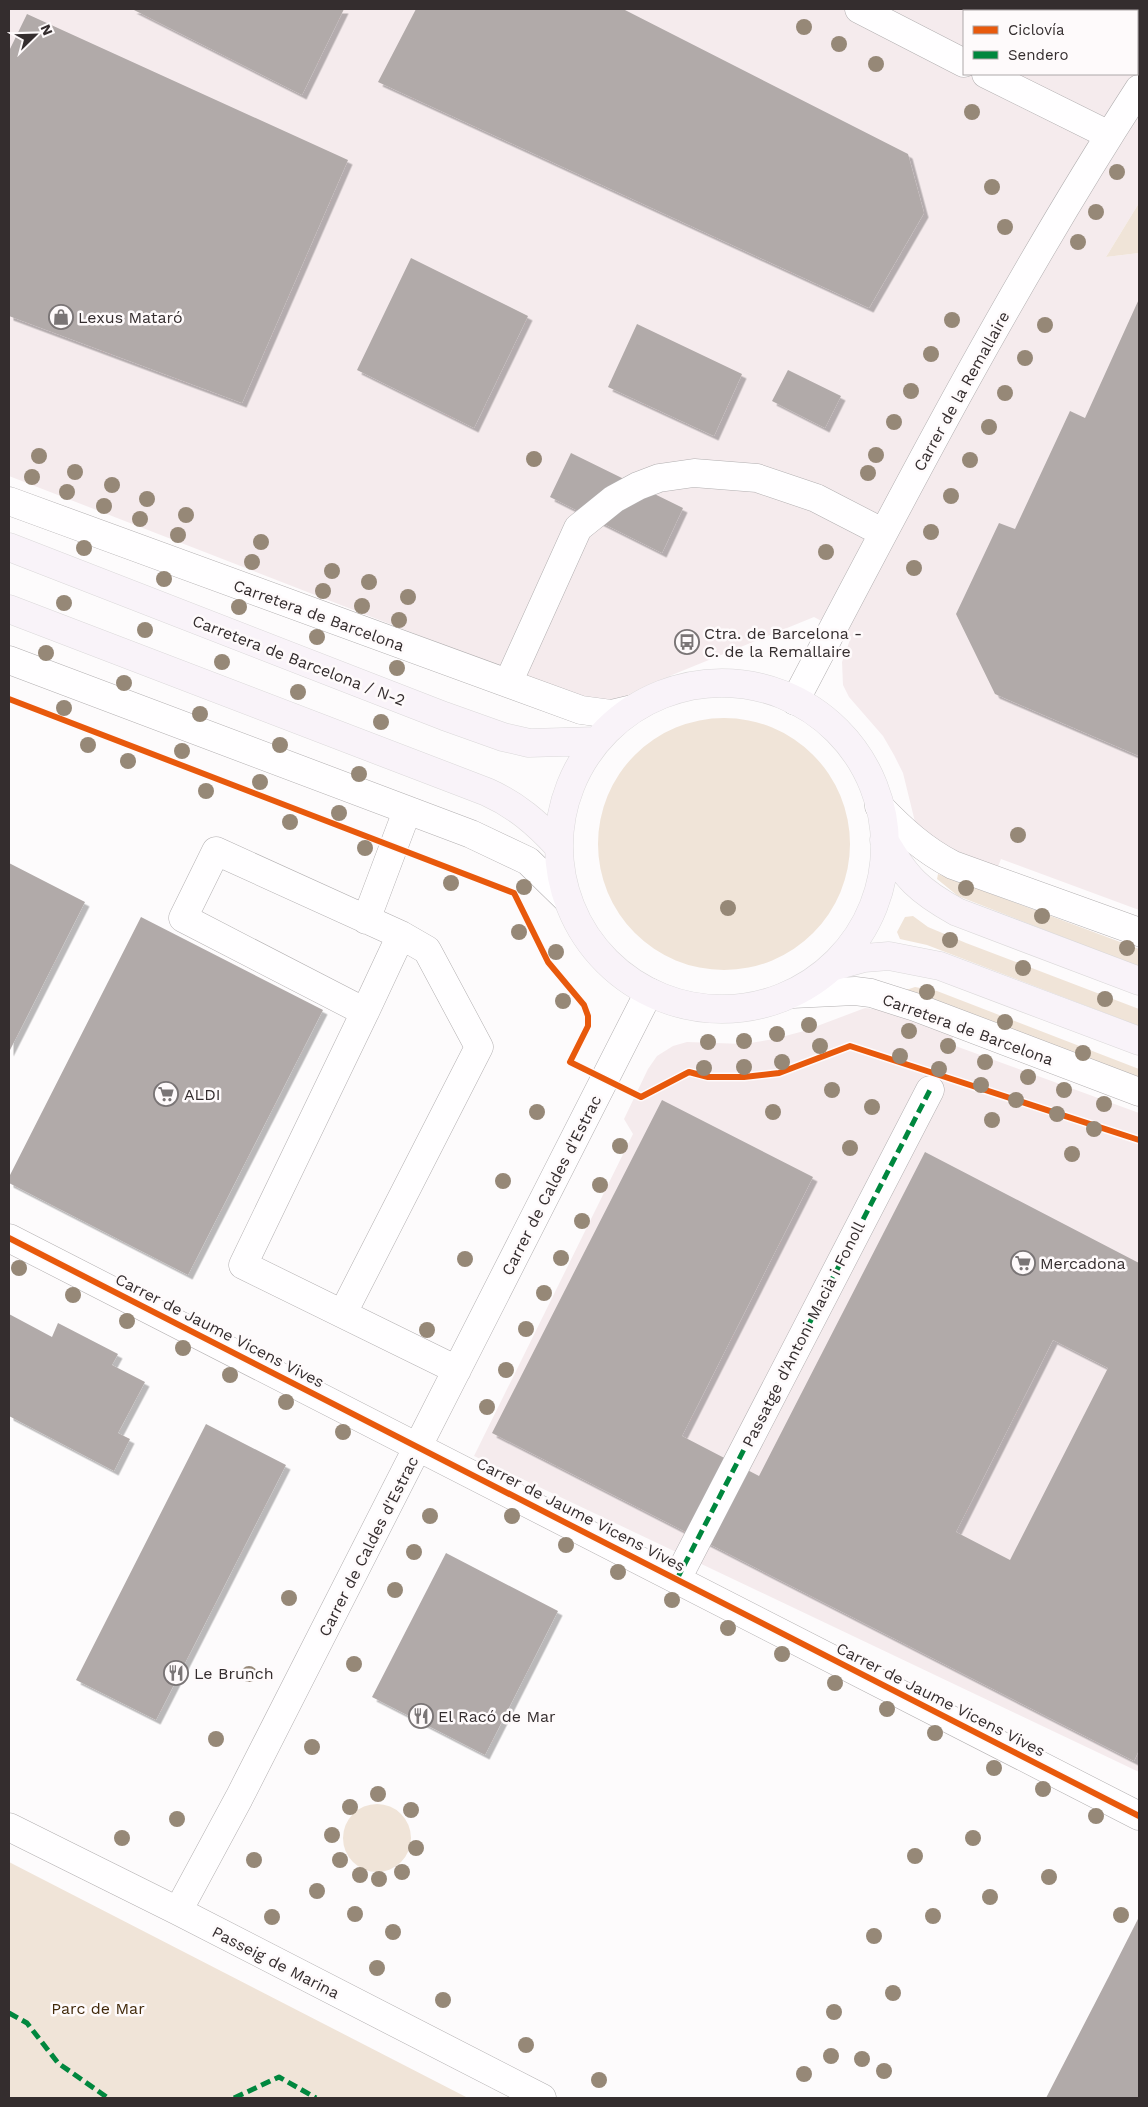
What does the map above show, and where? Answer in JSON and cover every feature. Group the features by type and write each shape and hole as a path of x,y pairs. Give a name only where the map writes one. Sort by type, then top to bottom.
{"main road":[{"name":"Carretera de Barcelona / N-2","path":"9,547 444,716 503,737 539,743 596,741"},
{"path":"9,609 487,792 518,808 535,821 558,846"},
{"path":"721,684 764,688 796,701 819,716 846,741 857,756 870,780 879,806 884,840 884,864 872,910 861,931 832,967 792,994 769,1003 745,1008 720,1009 696,1007 672,1001 649,992 627,979 591,944 577,922 567,899 561,873 558,846 562,809 575,773 596,741 632,709 663,693 696,685 721,684"},
{"path":"884,840 898,864 915,885 929,897 950,908 1139,981"},
{"path":"832,967 864,958 890,956 940,966 1139,1041"}],"street":[{"path":"859,9 963,62"},
{"path":"988,75 1109,135"},
{"name":"Carrer de la Remallaire","path":"796,701 882,532 1029,269 1109,135 1139,89"},
{"path":"508,683 578,528 614,499 638,486 659,478 694,473 757,478 816,498 882,532"},
{"name":"Carretera de Barcelona","path":"9,501 581,710 611,714 632,709"},
{"path":"9,660 508,849 528,861 567,899"},
{"path":"879,806 903,832 922,847 953,865 1139,932"},
{"path":"366,920 407,811"},
{"path":"342,1313 480,1047 427,950 401,935 216,851 183,918 365,1012"},
{"path":"401,935 243,1265 457,1370"},
{"name":"Carretera de Barcelona","path":"792,994 854,991 871,993 915,1007 1139,1092"},
{"name":"Carrer de Caldes d'Estrac","path":"178,1911 239,1798 649,992"},
{"name":"Passatge d'Antoni Macià i Fonoll","path":"677,1579 930,1090"},
{"name":"Carrer de Jaume Vicens Vives","path":"9,1238 1139,1816"},
{"name":"Passeig de Marina","path":"9,1827 178,1911 542,2098"}],"shaded area":[{"path":"9,9 1139,9 1139,203 1106,257 1139,253 1139,910 1001,859 996,872 950,855 917,830 903,773 894,755 883,736 849,697 843,685 842,662 851,637 814,617 672,675 623,702 606,708 9,476"},
{"path":"865,1008 884,1010 955,1033 950,1044 1139,1113 1139,1772 474,1456 633,1134 624,1119 648,1069 657,1056 673,1046 687,1042 744,1044 774,1039 804,1031"}],"green space":[{"path":"994,9 1077,9 1073,10"},
{"path":"1139,203 1139,253 1106,257"},
{"path":"724,718 749,721 772,728 794,739 813,755 829,774 840,796 847,819 850,844 847,869 840,892 829,914 813,933 794,949 772,960 749,967 724,970 699,967 676,960 654,949 635,933 619,914 608,892 601,869 598,844 601,819 608,796 619,774 635,755 654,739 676,728 699,721"},
{"path":"938,874 1139,949 1139,967 958,896 937,879"},
{"path":"913,916 928,927 966,943 1139,1009 1139,1026 927,945 900,939 897,932 905,917"},
{"path":"915,987 937,991 1139,1069 1139,1086 900,992"},
{"path":"377,1804 390,1807 401,1814 408,1825 411,1838 408,1851 401,1862 390,1869 377,1872 364,1869 353,1862 346,1851 343,1838 346,1825 353,1814 364,1807"},
{"name":"Parc de Mar","path":"9,1862 468,2098 9,2098"}],"building":[{"path":"132,9 344,9 302,95"},
{"path":"416,9 623,9 908,154 924,213 869,308 378,82"},
{"path":"27,14 348,160 242,403 9,316 9,51"},
{"path":"411,258 528,316 474,428 357,370"},
{"path":"1139,299 1139,756 995,694 956,614 999,523 1015,529 1070,411 1085,418"},
{"path":"637,324 742,374 714,436 608,387"},
{"path":"788,370 841,396 825,428 772,401"},
{"path":"571,453 683,508 662,553 550,497"},
{"path":"9,863 85,902 9,1052"},
{"name":"ALDI","path":"141,917 323,1010 188,1275 9,1183 9,1177"},
{"path":"662,1100 813,1177 682,1436 759,1476 925,1152 1139,1263 1139,1750 1134,1761 492,1433","holes":["1053,1340 1108,1368 1010,1560 956,1532"]},
{"path":"9,1314 52,1337 58,1323 118,1354 112,1365 145,1382 118,1433 130,1439 114,1471 9,1416"},
{"path":"206,1424 286,1465 156,1720 76,1680"},
{"path":"446,1553 558,1611 485,1755 372,1697"},
{"path":"1139,1917 1139,2098 1046,2098 1108,1978"}],"marked path":[{"path":"677,1579 930,1090"},
{"path":"9,2013 27,2023 58,2063 108,2098"},
{"path":"234,2098 279,2077 316,2098"}],"cycle path":[{"path":"9,699 514,893 548,962 584,1005 588,1016 588,1026 570,1062 641,1097 689,1072 708,1077 744,1077 779,1073 850,1046 1139,1140"},
{"path":"9,1238 1139,1816"}],"place":[{"name":"Lexus Mataró","path":"61,317"},
{"name":"Ctra. de Barcelona - C. de la Remallaire","path":"687,642"},
{"name":"ALDI","path":"166,1094"},
{"name":"Mercadona","path":"1023,1263"},
{"name":"Le Brunch","path":"176,1673"},
{"name":"El Racó de Mar","path":"421,1716"}]}
